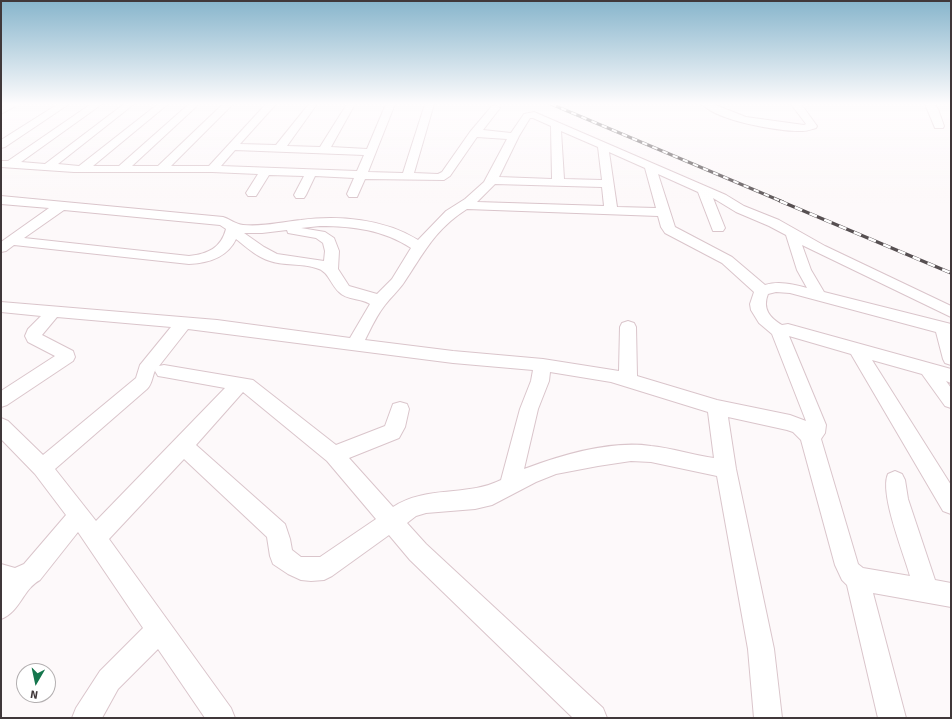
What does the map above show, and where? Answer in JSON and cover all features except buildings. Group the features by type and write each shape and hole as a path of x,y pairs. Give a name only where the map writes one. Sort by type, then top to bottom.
{"street":[{"path":"1,145 12,138"},
{"path":"6,165 47,138"},
{"path":"46,168 85,138"},
{"path":"82,169 121,138"},
{"path":"122,169 157,138"},
{"path":"161,169 193,138"},
{"path":"212,169 241,138"},
{"path":"279,149 288,138"},
{"path":"323,151 331,138"},
{"path":"353,194 376,138"},
{"path":"407,177 419,138"},
{"path":"6,165 82,169 212,169 433,178 443,177 473,138"},
{"path":"354,344 379,302 397,282 419,247 437,226 450,214 479,194 491,180 513,138"},
{"path":"556,138 558,182"},
{"path":"586,138 722,198 740,209 774,223 792,234 951,312"},
{"path":"603,145 611,210"},
{"path":"233,147 370,152"},
{"path":"650,166 663,212 670,230 727,260 762,291"},
{"path":"252,193 264,172"},
{"path":"300,195 311,173"},
{"path":"491,180 608,184"},
{"path":"704,191 718,228"},
{"path":"1,200 223,221 259,250 274,258 318,264 332,270"},
{"path":"1,213 18,202"},
{"path":"464,205 663,212"},
{"path":"6,245 61,206"},
{"path":"233,229 268,228 308,223 346,223 392,234 411,241 419,247"},
{"path":"268,228 312,233 326,238 329,241 332,251 332,270 344,289 349,292 371,297 379,302"},
{"path":"6,245 189,260 203,259 213,256 227,244 233,229"},
{"path":"792,234 804,270 818,294"},
{"path":"951,359 947,328 790,288 775,287 762,291 758,299 759,311 769,324 780,331 788,330 951,376"},
{"path":"1,307 184,323 453,357 543,365 611,375 716,407 790,423 800,427 810,436 847,565 850,572 857,579 892,718"},
{"path":"1,400 67,357 67,355 34,338 33,336 54,311"},
{"path":"42,468 144,381 146,370 184,323"},
{"path":"628,327 628,380"},
{"path":"780,331 817,425 816,433 810,436"},
{"path":"857,350 951,504"},
{"path":"510,485 529,409 540,381 543,365"},
{"path":"928,370 951,401"},
{"path":"164,371 247,385 334,455 392,520 418,552 593,718"},
{"path":"95,538 237,387 242,384"},
{"path":"716,407 726,469 761,649 768,718"},
{"path":"334,455 392,432 396,427 400,409"},
{"path":"1,426 42,468 78,515 220,718"},
{"path":"183,446 277,531 280,539 281,556 289,563 302,569 312,571 324,568 410,508 426,503 475,499 492,495 529,476 555,466 598,457 630,453 651,454 726,469"},
{"path":"895,480 897,499 927,591"},
{"path":"1,576 16,580 32,572 78,515"},
{"path":"1,607 24,577"},
{"path":"857,579 951,595"},
{"path":"86,718 109,680 159,630"}],"railway":[{"path":"630,138 783,202"},
{"path":"780,201 951,273"}]}
